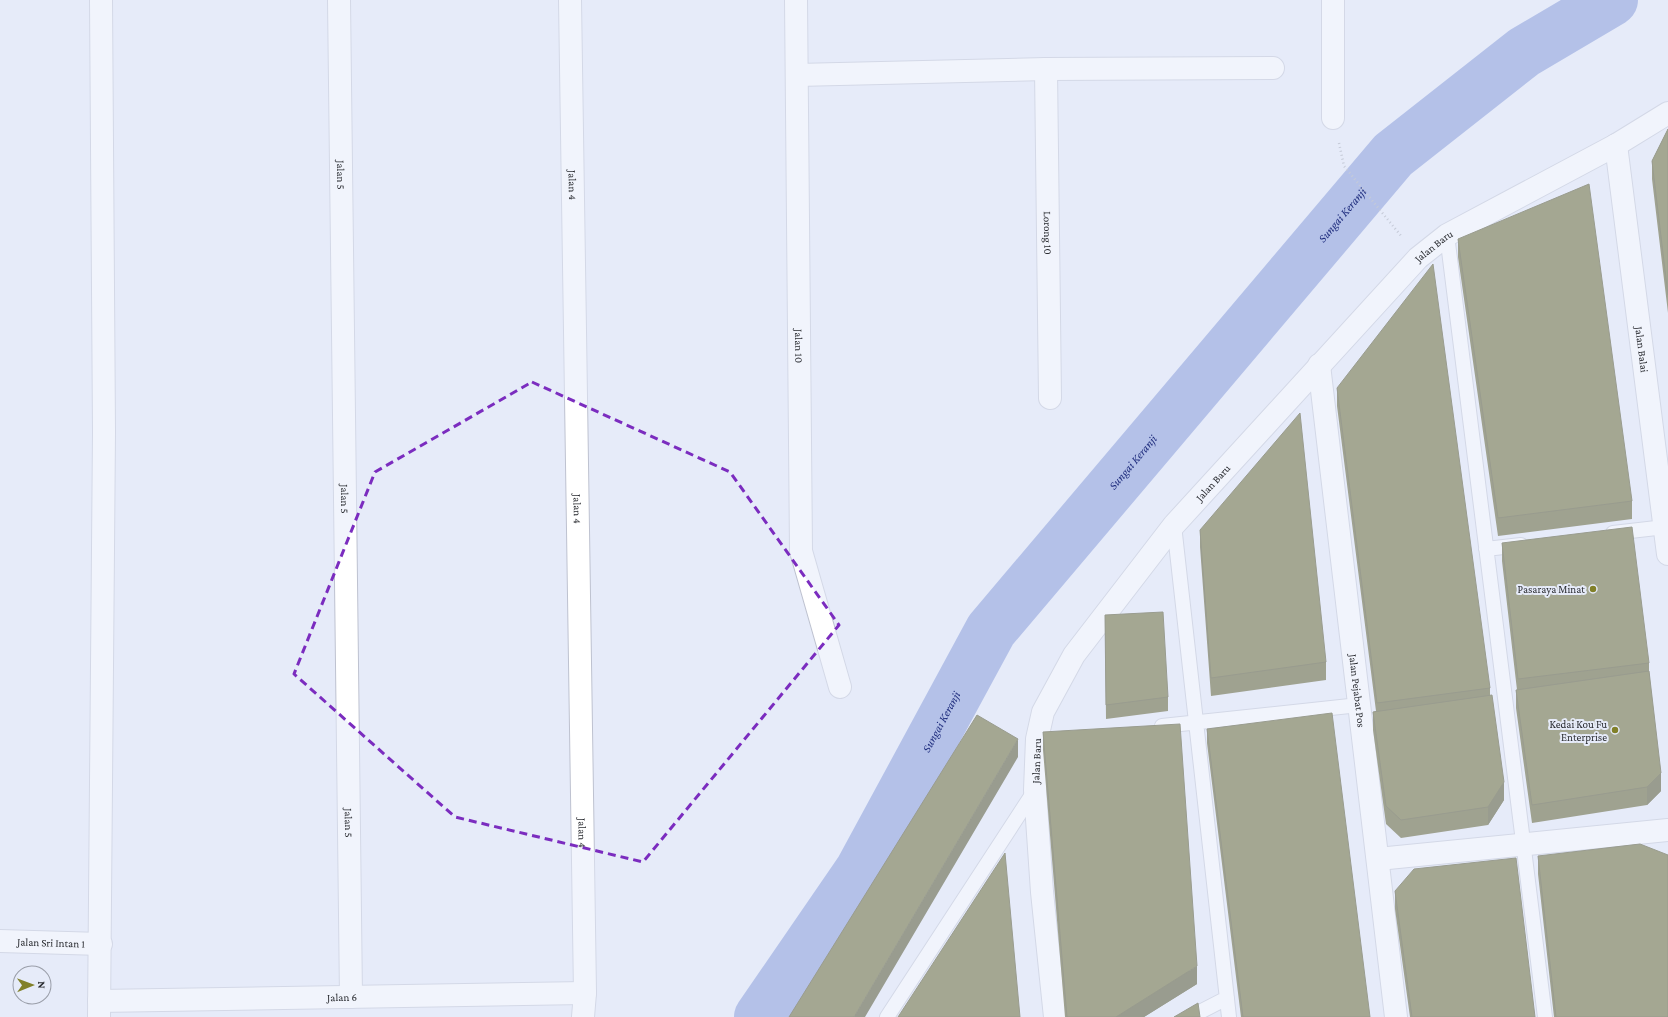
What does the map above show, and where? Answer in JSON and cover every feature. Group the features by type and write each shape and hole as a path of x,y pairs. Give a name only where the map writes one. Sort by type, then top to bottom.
{"street":[{"path":"99,1009 101,944 104,432 101,0"},
{"name":"Jalan 5","path":"339,0 351,997"},
{"name":"Jalan 4","path":"570,0 585,993 583,1017"},
{"name":"Jalan 10","path":"796,0 801,551 840,687"},
{"path":"1333,0 1333,118"},
{"path":"797,75 1046,69 1273,68"},
{"name":"Lorong 10","path":"1046,69 1050,398"},
{"name":"Jalan Baru","path":"1055,1017 1042,892 1035,790 1044,738 1043,712 1074,655 1174,525 1418,258 1447,235 1616,145 1668,113"},
{"name":"Jalan Balai","path":"1616,145 1666,527 1668,554"},
{"name":"Jalan Pejabat Pos","path":"1319,365 1396,1017"},
{"path":"1378,859 1668,830"},
{"name":"Jalan Sri Intan 1","path":"0,941 101,944"},
{"name":"Jalan 6","path":"99,1009 351,997 585,993"}],"lane":[{"path":"1447,235 1545,1017"},
{"path":"1174,525 1229,1017"},
{"path":"1602,535 1666,527"},
{"path":"1486,549 1532,543"},
{"path":"1151,727 1359,705"},
{"path":"887,1017 1035,790"},
{"path":"1190,1017 1227,998"}],"path":[{"path":"1344,166 1388,219"}],"highlighted area":[{"path":"532,382 730,472 839,625 643,862 455,817 294,674 375,472"}],"building":[{"path":"1668,129 1668,295 1652,161"},
{"path":"1589,184 1632,501 1498,518 1458,239"},
{"path":"1433,264 1490,688 1377,703 1337,388"},
{"path":"1300,413 1326,662 1211,678 1200,530"},
{"path":"1632,527 1649,663 1518,679 1502,543"},
{"path":"1163,612 1168,697 1106,705 1105,615"},
{"path":"1649,671 1661,773 1647,787 1532,805 1516,690"},
{"path":"1492,695 1504,782 1488,807 1401,820 1386,806 1373,712"},
{"path":"1332,713 1370,1017 1243,1017 1207,729"},
{"path":"977,715 1018,739 854,1017 789,1017"},
{"path":"1180,724 1197,966 1116,1017 1067,1017 1043,732"},
{"path":"1640,844 1668,855 1668,1017 1556,1017 1538,856"},
{"path":"1005,853 1020,1017 898,1017"},
{"path":"1516,858 1535,1017 1412,1017 1395,891 1414,869"},
{"path":"1198,1003 1200,1017 1174,1017"}],"waterway":[{"name":"Sungai Keranji","path":"760,1017 861,870 991,630 1393,155 1524,52 1612,0"}],"place":[{"name":"Pasaraya Minat","path":"1593,589"},
{"name":"Kedai Kou Fu Enterprise","path":"1615,730"}]}
